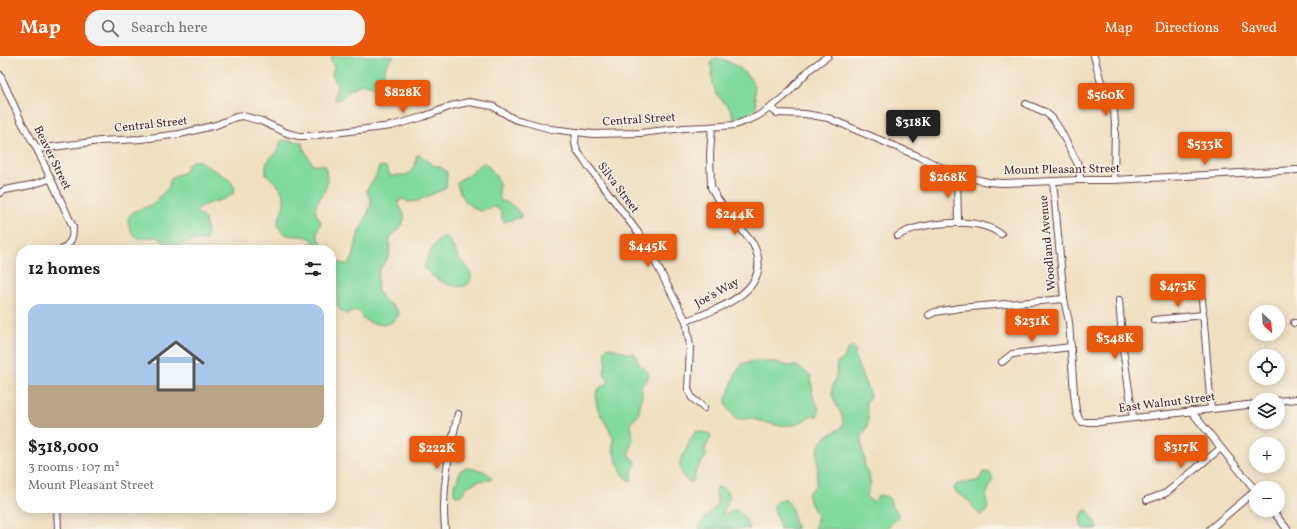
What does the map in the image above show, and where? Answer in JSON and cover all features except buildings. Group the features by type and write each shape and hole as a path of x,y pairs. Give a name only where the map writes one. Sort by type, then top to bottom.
{"street":[{"name":"Central Street","path":"37,149 100,141 153,138 180,134 216,125 236,117 243,116 261,121 287,133 299,136 309,136 391,126 469,102 492,106 514,119 551,129 593,134 640,133 684,128 735,125 756,117 770,108 786,95 810,69 828,56"},
{"path":"1094,56 1100,80 1114,111 1114,180"},
{"name":"Beaver Street","path":"0,75 21,121 37,149 73,227 72,238 68,245"},
{"path":"1026,104 1045,112 1052,118 1059,128 1080,168 1080,180"},
{"name":"Mount Pleasant Street","path":"770,108 777,113 812,115 828,118 920,157 957,175 988,182 1003,183 1114,180 1297,170"},
{"name":"Joe's Way","path":"686,321 712,311 745,292 751,287 758,270 759,261 753,244 717,198 711,187 710,154 712,127"},
{"name":"Silva Street","path":"576,132 575,143 577,151 648,248 686,321 690,347 688,389 692,398 704,408"},
{"path":"957,175 958,223"},
{"path":"0,193 9,189 31,185 50,179"},
{"name":"Woodland Avenue","path":"1053,181 1064,300 1069,322 1076,411 1081,421"},
{"path":"898,236 920,226 958,223 988,227 1001,234"},
{"path":"1202,299 1211,409"},
{"path":"929,315 935,312 960,308 1064,300"},
{"path":"1119,300 1125,365 1132,417"},
{"path":"1154,320 1203,315"},
{"path":"1002,362 1012,354 1071,347"},
{"path":"1285,400 1297,399"},
{"name":"East Walnut Street","path":"1081,421 1099,422 1132,417 1249,405"},
{"path":"1191,411 1249,482"},
{"path":"445,529 444,492 448,459 458,414"},
{"path":"1147,500 1166,493 1221,448"},
{"path":"1210,529 1249,497"},
{"path":"57,513 58,529"},
{"path":"1278,517 1287,529"}],"green space":[{"path":"332,56 394,56 386,66 382,79 384,91 370,85 362,84 350,90 341,99 335,100 334,97 337,86 332,74 334,67 331,60"},
{"path":"715,58 732,64 744,72 752,82 756,108 742,120 735,121 731,110 717,95 713,84 711,63"},
{"path":"282,140 302,142 303,148 313,165 325,165 326,167 327,185 315,208 321,222 317,233 318,238 323,245 315,245 311,238 288,235 283,233 278,227 278,222 283,210 284,199 282,191 266,174 266,165 270,158 278,150"},
{"path":"417,155 420,155 433,165 446,171 446,187 417,201 408,202 404,199 398,201 403,212 404,220 401,226 390,238 390,250 387,259 379,270 377,282 381,297 398,311 399,313 397,318 389,323 378,324 363,319 360,313 356,310 346,314 339,308 337,300 336,259 343,264 348,264 353,258 359,231 371,205 371,199 367,189 376,176 379,167 386,167 391,177 395,175 407,175 415,166"},
{"path":"193,161 200,161 229,180 234,187 232,195 200,207 196,211 205,220 207,233 206,240 189,241 182,243 181,245 165,245 163,241 157,237 137,238 134,236 129,226 128,220 130,215 133,212 153,205 169,187 172,177 184,172"},
{"path":"484,163 496,175 501,201 507,202 515,207 521,217 504,222 499,209 490,207 482,211 477,210 465,201 457,183 459,180 472,174 477,167"},
{"path":"443,237 446,237 452,244 459,258 471,273 470,282 466,285 461,287 442,282 424,268 431,251 436,243"},
{"path":"853,346 855,349 855,358 870,395 866,402 868,423 862,435 862,448 865,465 870,479 870,487 867,497 874,502 879,495 890,499 892,507 897,511 898,518 884,529 814,529 817,519 808,493 816,485 818,465 817,453 820,444 826,437 842,427 843,420 834,401 832,388 837,363 843,360 848,349"},
{"path":"608,347 626,353 634,353 640,365 648,372 647,380 641,386 642,396 639,415 631,422 633,439 629,452 636,464 633,469 631,480 629,481 623,474 617,461 613,448 613,438 596,402 598,390 609,382 604,374 606,362 605,350"},
{"path":"759,360 776,362 788,366 797,366 811,376 813,397 818,407 818,416 812,416 795,425 776,425 749,418 738,420 735,418 727,406 726,399 736,373 742,364"},
{"path":"697,431 710,434 711,437 705,449 706,456 696,470 692,482 683,476 680,462 690,440"},
{"path":"465,468 484,471 492,478 478,481 466,487 462,494 456,496 454,493 454,484 457,481 461,470"},
{"path":"983,472 988,472 991,474 992,481 986,497 987,511 981,515 976,511 970,502 957,493 954,489 957,484 977,481 980,479"},
{"path":"718,487 724,489 730,496 722,514 735,510 743,515 750,529 699,529 701,523 717,504 716,492"},
{"path":"780,500 786,500 789,503 797,529 780,529 774,505"},
{"path":"1087,510 1091,514 1099,529 1082,528 1080,518 1084,511"}]}
